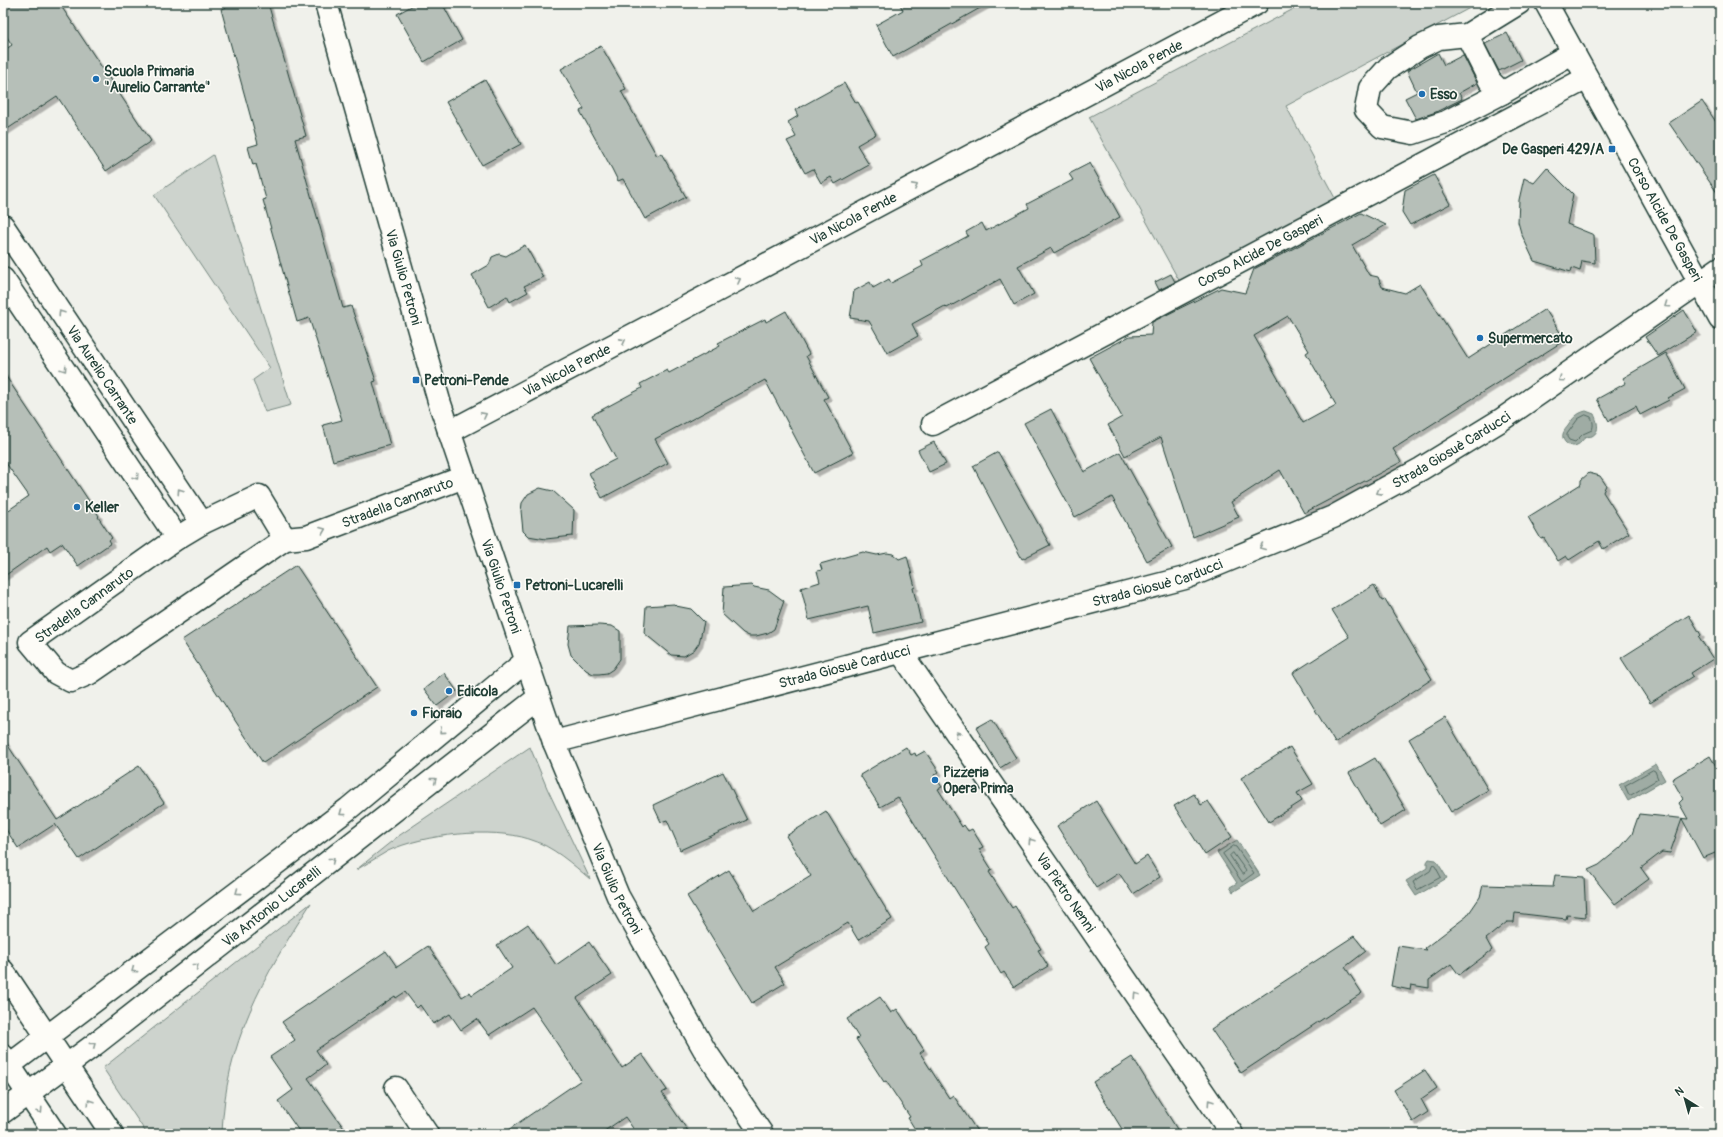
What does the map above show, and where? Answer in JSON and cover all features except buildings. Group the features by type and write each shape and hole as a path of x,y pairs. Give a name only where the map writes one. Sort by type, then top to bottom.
{"street":[{"name":"Via Giulio Petroni","path":"326,3 412,308 449,432 554,742 618,896 704,1049 762,1134"},
{"name":"Via Nicola Pende","path":"449,432 810,242 1257,3"},
{"path":"1519,3 1467,35 1439,38 1420,47 1388,68 1370,88 1366,110 1382,127 1413,133 1446,122 1502,93 1574,52"},
{"name":"Corso Alcide De Gasperi","path":"1546,3 1720,319"},
{"path":"1467,35 1490,81 1502,93"},
{"name":"Corso Alcide De Gasperi","path":"933,424 1587,78"},
{"name":"Via Aurelio Carrante","path":"3,226 202,523"},
{"name":"Strada Giosuè Carducci","path":"554,742 1185,578 1333,517 1421,469 1501,420 1720,268"},
{"name":"Via Aurelio Carrante","path":"3,279 177,538"},
{"name":"Stradella Cannaruto","path":"285,539 259,496 202,523 177,538 30,642 56,673 71,681 90,673 285,539 306,537 464,477"},
{"name":"Via Pietro Nenni","path":"900,651 1232,1134"},
{"path":"55,1134 28,1094 5,1064 47,1037 348,809 526,661"},
{"name":"Via Antonio Lucarelli","path":"3,1112 66,1066 538,698"},
{"path":"3,971 112,1134"},
{"path":"396,1088 427,1134"}],"shaded area":[{"path":"1305,3 1479,3 1286,106 1336,200 1181,284 1089,117"},
{"path":"213,155 291,405 265,412 253,380 270,368 154,195"},
{"path":"530,747 547,788 590,879 562,856 538,842 514,835 496,833 458,834 420,840 388,851 356,870 397,837"},
{"path":"311,903 277,958 250,1012 239,1040 230,1070 222,1134 147,1134 103,1068"}],"water":[{"path":"1586,411 1594,414 1598,426 1597,431 1592,436 1585,438 1574,446 1567,444 1563,439 1564,432 1576,416"},
{"path":"1656,764 1665,780 1628,801 1619,785"},
{"path":"1237,840 1260,875 1233,892 1230,887 1237,883 1217,852"},
{"path":"1429,859 1436,860 1447,878 1416,896 1406,881 1427,868 1427,862"}],"place":[{"name":"Scuola Primaria \"Aurelio Carrante\"","path":"96,79"},
{"name":"Esso","path":"1422,94"},
{"name":"De Gasperi 429/A","path":"1612,149"},
{"name":"Supermercato","path":"1480,338"},
{"name":"Petroni-Pende","path":"416,380"},
{"name":"Keller","path":"77,507"},
{"name":"Petroni-Lucarelli","path":"517,585"},
{"name":"Edicola","path":"449,691"},
{"name":"Fioraio","path":"414,713"},
{"name":"Pizzeria Opera Prima","path":"935,780"}]}
